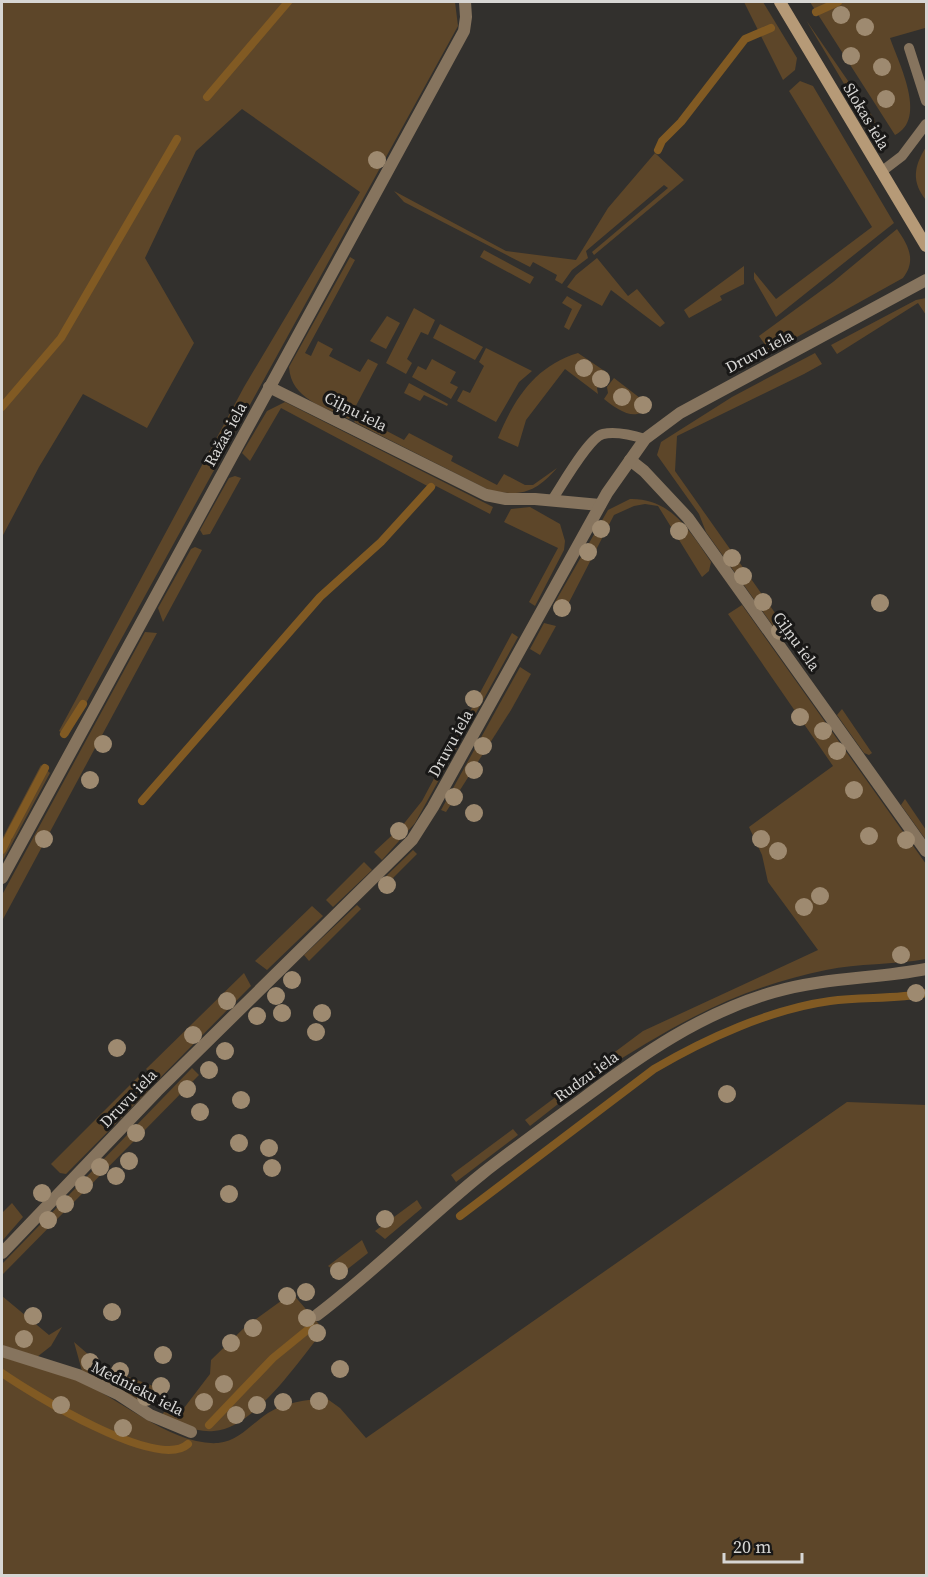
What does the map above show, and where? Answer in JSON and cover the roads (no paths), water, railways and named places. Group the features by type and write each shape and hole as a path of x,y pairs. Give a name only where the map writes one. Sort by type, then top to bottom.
{"main road":[{"name":"Slokas iela","path":"780,2 927,246"}],"street":[{"name":"Ražas iela","path":"2,878 464,30 465,2"},
{"name":"Druvu iela","path":"2,1253 157,1091 412,840 433,807 600,505 645,439 680,412 927,280"},
{"name":"Ciļņu iela","path":"269,387 486,495 506,499 552,500 600,505"},
{"name":"Ciļņu iela","path":"630,460 644,471 688,518 927,851"},
{"name":"Rudzu iela","path":"317,1315 357,1284 481,1174 667,1038 720,1011 774,992 829,979 927,969"},
{"name":"Mednieku iela","path":"2,1350 78,1375 118,1394 150,1415 191,1432"}],"lane":[{"path":"909,48 927,101"},
{"path":"881,172 902,156 927,124"},
{"path":"552,500 591,442 601,434 629,434 645,439"}],"waterway":[{"path":"207,97 288,2"},
{"path":"816,12 838,2"},
{"path":"658,150 662,141 681,122 745,39 771,28"},
{"path":"2,407 61,338 177,139"},
{"path":"142,801 320,597 381,542 431,487"},
{"path":"64,734 83,704"},
{"path":"9,836 45,768"},
{"path":"2,850 7,840"},
{"path":"460,1216 654,1069 717,1036 762,1018 808,1005 926,993"},
{"path":"209,1425 273,1358 311,1327"},
{"path":"2,1373 66,1412 124,1439 150,1448 173,1450 188,1444"}]}
